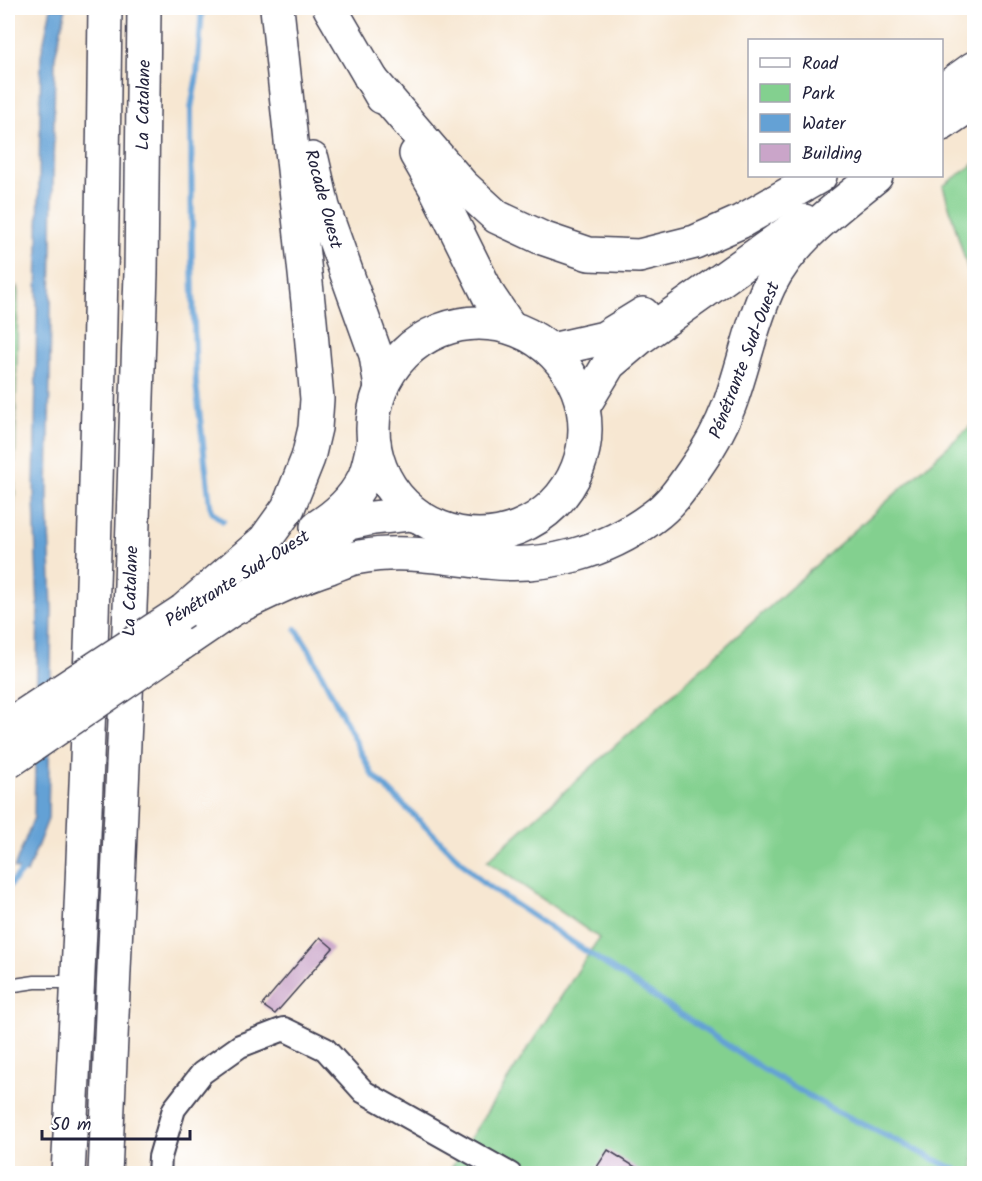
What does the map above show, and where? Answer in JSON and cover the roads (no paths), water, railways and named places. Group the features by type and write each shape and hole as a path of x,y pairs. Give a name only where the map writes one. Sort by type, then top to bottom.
{"highway":[{"path":"68,1173 102,272 105,8"},
{"name":"La Catalane","path":"105,1173 131,584 141,285 144,8"},
{"path":"183,611 265,540 288,508 308,458 315,428 317,399 278,8"},
{"name":"Rocade Ouest","path":"278,8 323,207 376,355 381,388"},
{"name":"Rocade Ouest","path":"330,8 435,187 489,296 510,327"},
{"path":"943,90 975,68"},
{"path":"371,79 462,185 497,217 542,238 589,254 639,256 695,242 740,222 819,177"},
{"path":"943,123 975,102"},
{"path":"551,350 604,338 653,307 751,234 820,177"},
{"name":"Pénétrante Sud-Ouest","path":"583,407 609,364 641,337 867,177"},
{"name":"Pénétrante Sud-Ouest","path":"231,610 294,579 359,557 401,554 447,556 489,563 540,563 585,553 621,537 654,517 677,495 711,446 730,405 746,347 770,285 803,237 875,177"},
{"name":"Rocade Ouest","path":"472,323 491,323 510,327 525,333 551,350 566,367 577,386 583,407 586,430 583,453 575,475 563,494 547,511 528,524 506,532 483,535 460,533 438,527 418,516 401,501 388,484 379,464 374,443 373,424 375,405 381,388 390,370 402,355 417,342 434,333 452,326 472,323"},
{"name":"Pénétrante Sud-Ouest","path":"8,726 183,611 328,520 349,501 364,479 374,443"},
{"name":"Pénétrante Sud-Ouest","path":"8,762 231,610 349,524 373,518 409,514 418,516"}],"street":[{"path":"159,1173 160,1158 174,1109 202,1073 240,1046 284,1029 325,1049 364,1092 510,1173"}],"lane":[{"path":"8,986 35,982 77,982"}],"water":[{"path":"51,8 66,8 55,57 48,497 52,611 48,819 27,873 14,868 34,817 38,611 34,497 41,55"}],"waterway":[{"path":"202,8 197,75 191,108 196,383 210,505 213,513 223,521"},
{"path":"296,629 309,649 372,774 482,882 763,1069 828,1107 964,1174"},
{"path":"8,887 22,871 25,863"}]}
